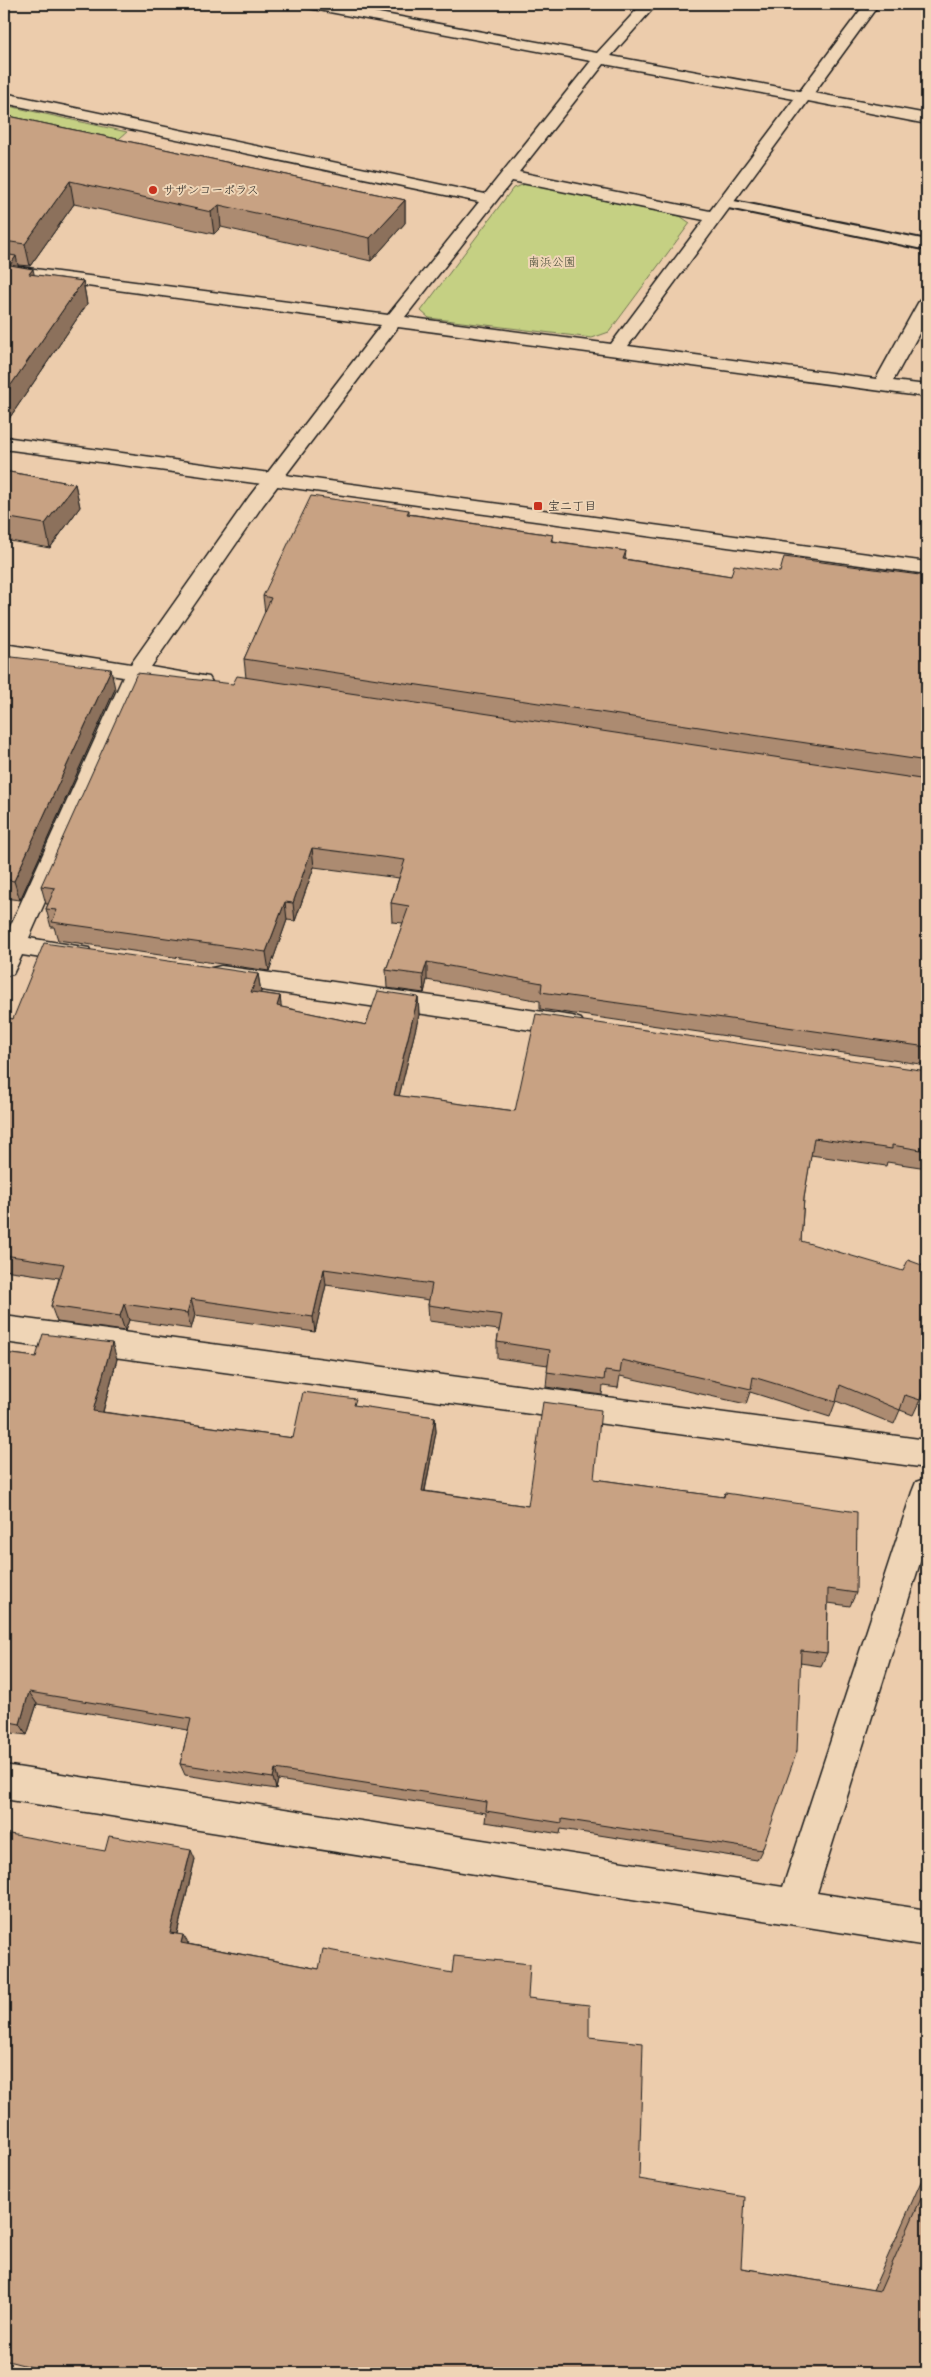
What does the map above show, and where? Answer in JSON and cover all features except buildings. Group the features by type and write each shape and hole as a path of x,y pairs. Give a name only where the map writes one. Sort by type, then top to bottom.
{"street":[{"path":"308,4 927,119"},
{"path":"102,958 9,956 136,672 273,479 393,321 600,58 650,4"},
{"path":"616,350 872,4"},
{"path":"398,21 410,10"},
{"path":"4,98 488,199"},
{"path":"508,175 714,217"},
{"path":"4,270 927,391"},
{"path":"882,385 927,303"},
{"path":"4,443 927,568"},
{"path":"4,651 224,685"},
{"path":"200,972 593,1029"},
{"path":"4,1330 927,1454"},
{"path":"794,1908 927,1492"},
{"path":"4,1782 927,1928"}],"lane":[{"path":"724,203 927,245"}],"green space":[{"path":"4,105 127,132 101,154 4,133"},
{"name":"南浜公園","path":"526,184 680,216 690,223 609,332 592,338 429,318 421,311 513,188"}],"place":[{"name":"サザンコーポラス","path":"153,190"},
{"name":"宝二丁目","path":"538,506"}]}
